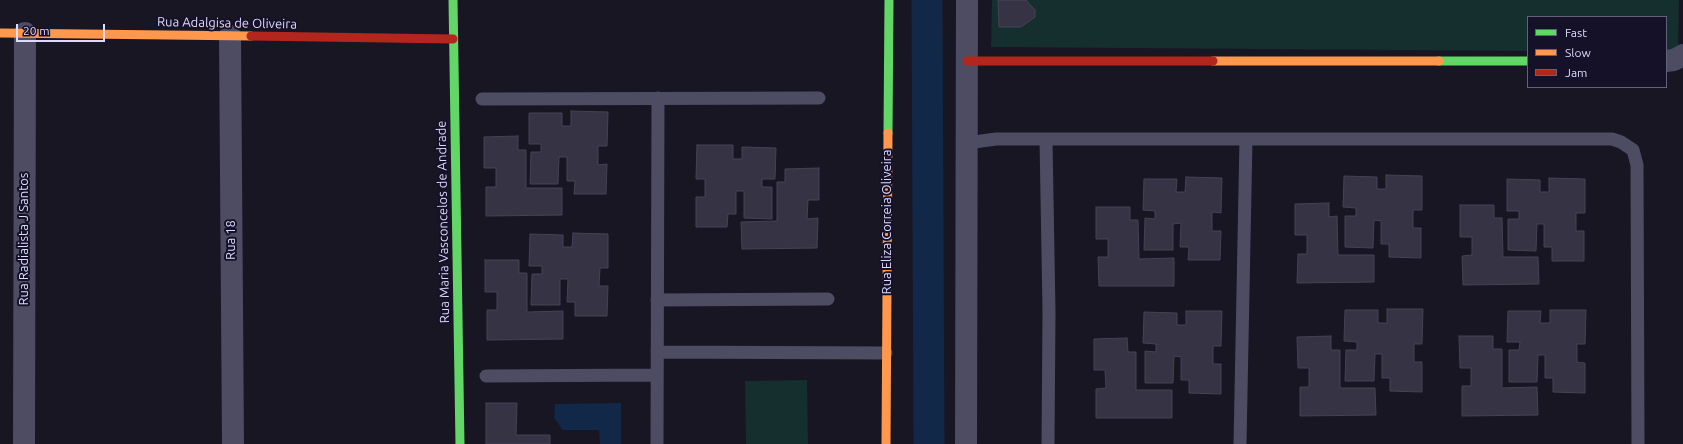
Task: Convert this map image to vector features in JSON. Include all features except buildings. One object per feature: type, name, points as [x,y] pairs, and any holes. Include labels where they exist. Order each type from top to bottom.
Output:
[{"type":"street","name":"Rua Maria Vasconcelos de Andrade","points":[[453,0],[460,444]]},
{"type":"street","name":"Rua Eliza Correia Oliveira","points":[[886,444],[889,0]]},
{"type":"street","points":[[966,444],[967,0]]},
{"type":"street","name":"Rua Adalgisa de Oliveira","points":[[0,33],[453,39]]},
{"type":"street","name":"Rua Radialista J Santos","points":[[24,33],[24,444]]},
{"type":"street","name":"Rua 18","points":[[230,36],[233,444]]},
{"type":"street","points":[[1667,61],[1674,60],[1683,55]]},
{"type":"street","points":[[967,62],[1527,61]]},
{"type":"lane","points":[[657,444],[658,98]]},
{"type":"lane","points":[[482,99],[819,98]]},
{"type":"lane","points":[[967,142],[996,139],[1612,139],[1621,142],[1633,150],[1637,165],[1638,444]]},
{"type":"lane","points":[[1046,139],[1049,312],[1048,444]]},
{"type":"lane","points":[[1240,444],[1246,139]]},
{"type":"lane","points":[[657,300],[828,299]]},
{"type":"lane","points":[[657,352],[886,353]]},
{"type":"lane","points":[[486,376],[657,375]]},
{"type":"green space","points":[[992,0],[1679,0],[1678,52],[1667,52],[1667,16],[1527,16],[1527,51],[991,47]]},
{"type":"green space","points":[[807,380],[808,444],[746,444],[745,381]]},
{"type":"water","points":[[621,403],[621,444],[600,444],[599,430],[563,430],[554,418],[555,404]]},
{"type":"waterway","points":[[927,0],[929,444]]},
{"type":"traffic: fast","points":[[453,0],[460,444]]},
{"type":"traffic: fast","points":[[888,133],[889,0]]},
{"type":"traffic: fast","points":[[1439,61],[1527,61]]},
{"type":"traffic: slow","points":[[0,33],[251,36]]},
{"type":"traffic: slow","points":[[1213,61],[1439,61]]},
{"type":"traffic: slow","points":[[886,444],[888,133]]},
{"type":"traffic: jam","points":[[251,36],[453,39]]},
{"type":"traffic: jam","points":[[967,61],[1213,61]]}]
